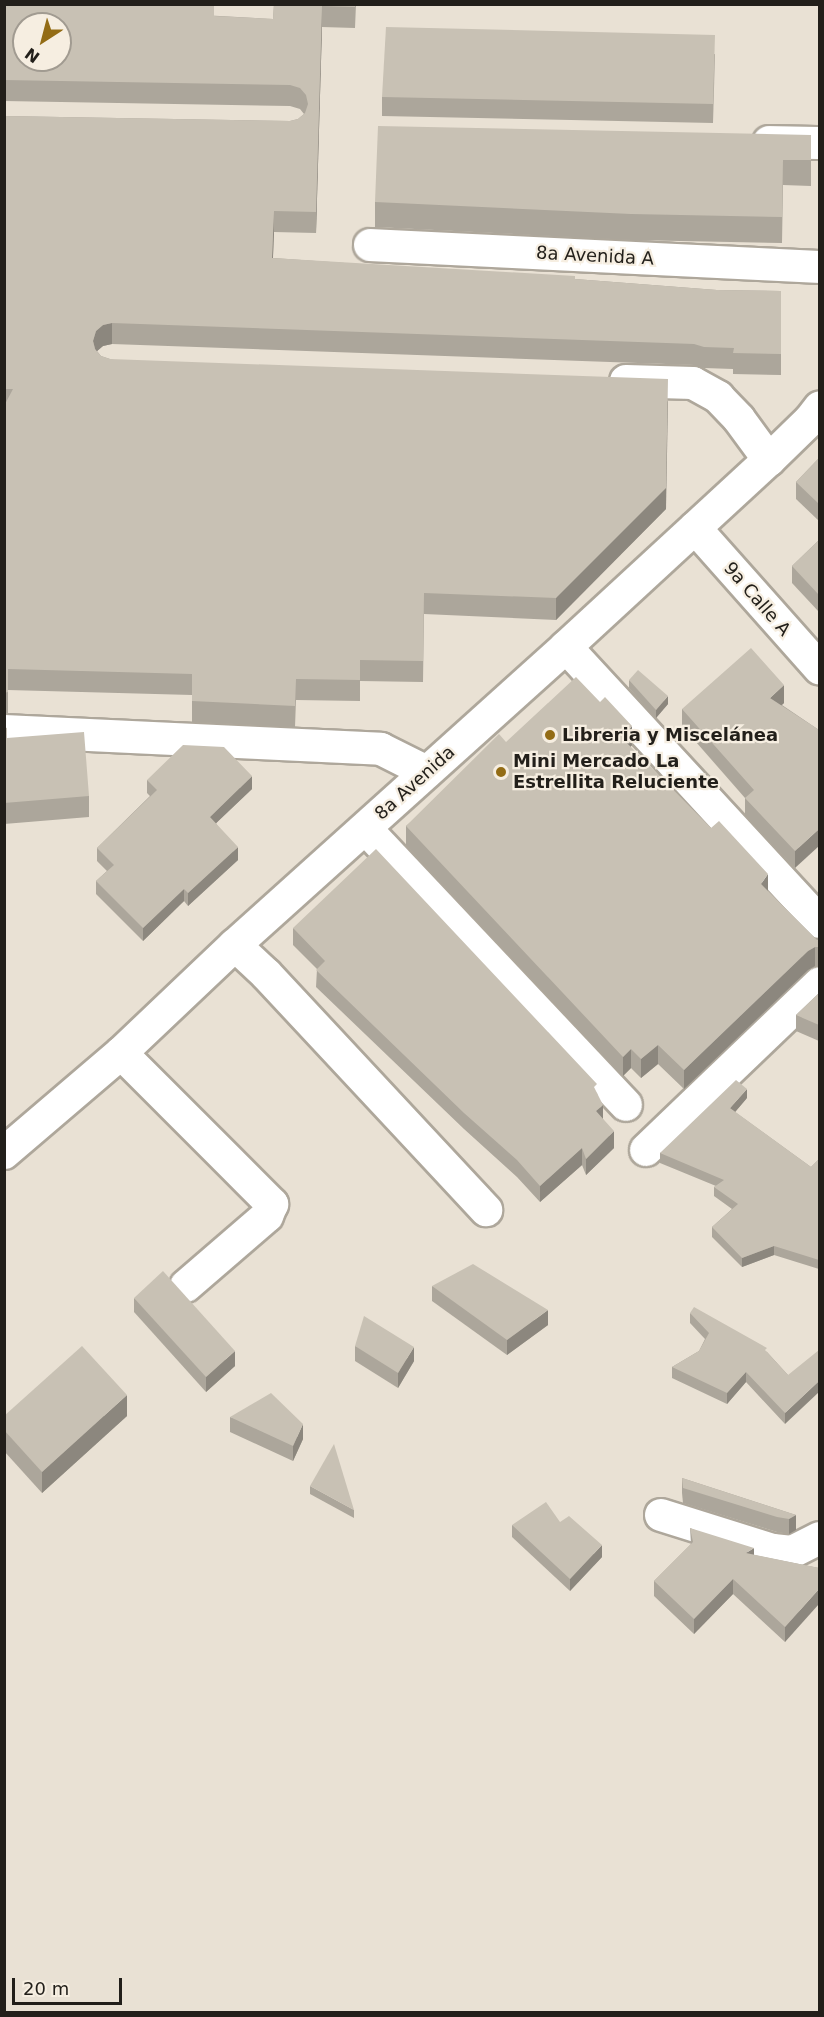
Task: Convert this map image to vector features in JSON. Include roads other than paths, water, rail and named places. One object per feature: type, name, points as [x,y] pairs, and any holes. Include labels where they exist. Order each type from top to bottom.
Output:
[{"type":"street","points":[[741,142],[819,143]]},
{"type":"street","name":"8a Avenida A","points":[[370,245],[819,267]]},
{"type":"street","points":[[598,380],[693,383],[718,397],[739,419],[769,460]]},
{"type":"street","name":"8a Avenida","points":[[4,1153],[121,1053],[235,945],[366,829],[816,419]]},
{"type":"street","name":"9a Calle A","points":[[695,528],[819,669]]},
{"type":"street","points":[[566,647],[819,922]]},
{"type":"street","points":[[4,731],[381,749],[427,772]]},
{"type":"street","points":[[366,829],[626,1105]]},
{"type":"street","points":[[235,945],[274,982],[486,1210]]},
{"type":"street","points":[[646,1150],[819,983]]},
{"type":"street","points":[[121,1053],[272,1204],[267,1216],[186,1286]]},
{"type":"street","points":[[661,1515],[773,1550],[792,1552],[819,1538]]},
{"type":"place","name":"Libreria y Miscelánea","points":[[550,735]]},
{"type":"place","name":"Mini Mercado La Estrellita Reluciente","points":[[501,772]]}]
